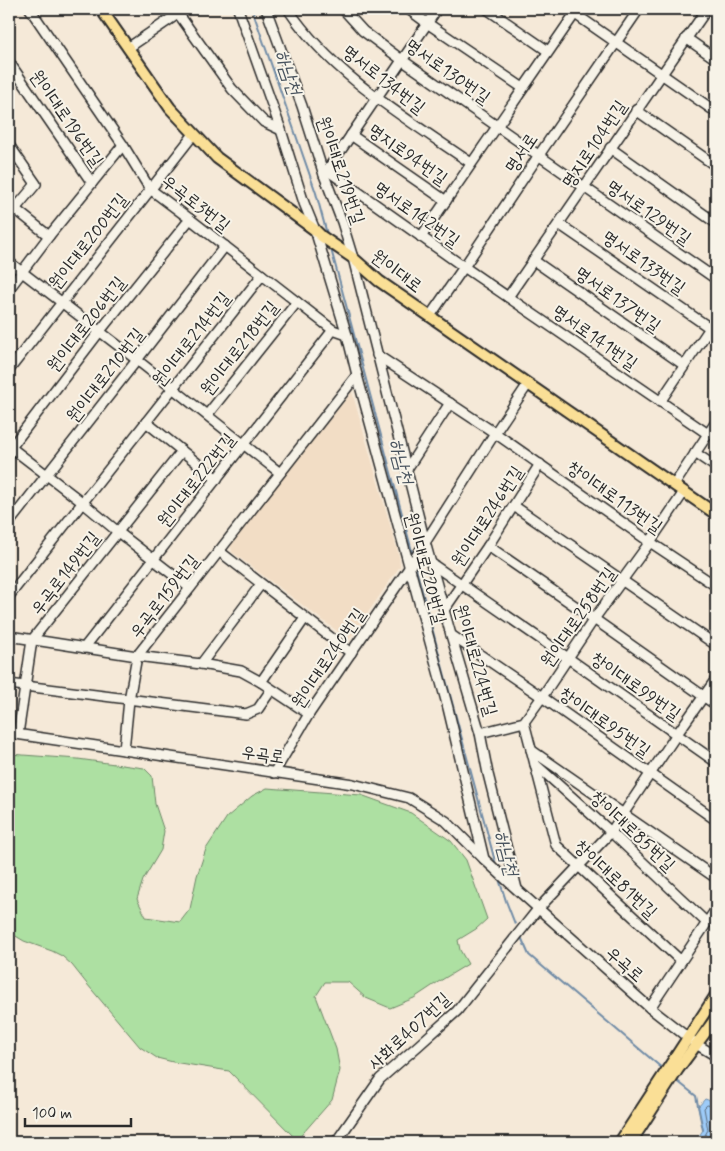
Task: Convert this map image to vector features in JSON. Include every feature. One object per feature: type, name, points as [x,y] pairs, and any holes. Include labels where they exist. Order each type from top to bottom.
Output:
[{"type":"main road","name":"원이대로","points":[[101,9],[170,108],[217,158],[351,256],[379,281],[716,514]]},
{"type":"main road","points":[[631,1142],[665,1081],[692,1041],[716,995]]},
{"type":"main road","points":[[692,1041],[707,1032],[716,1018]]},
{"type":"main road","points":[[620,1142],[665,1081]]},
{"type":"street","name":"우곡로3번길","points":[[30,9],[123,145],[150,189],[333,330],[347,335]]},
{"type":"street","name":"원이대로220번길","points":[[238,9],[281,130],[304,203],[318,233],[448,708],[486,861]]},
{"type":"street","name":"원이대로219번길","points":[[266,9],[325,172],[351,256]]},
{"type":"street","name":"명서로134번길","points":[[288,9],[300,26],[338,67],[376,98],[471,163]]},
{"type":"street","name":"명서로130번길","points":[[343,9],[363,31],[539,155]]},
{"type":"street","points":[[408,9],[523,88]]},
{"type":"street","points":[[325,172],[437,9]]},
{"type":"street","points":[[487,9],[548,51]]},
{"type":"street","name":"명서로","points":[[430,316],[639,9]]},
{"type":"street","name":"명지로104번길","points":[[508,297],[707,9]]},
{"type":"street","points":[[128,48],[179,10],[232,89],[264,122],[281,130]]},
{"type":"street","points":[[574,10],[716,112]]},
{"type":"street","name":"명지로94번길","points":[[421,237],[574,10]]},
{"type":"street","points":[[686,38],[716,59]]},
{"type":"street","name":"원이대로196번길","points":[[9,62],[92,183]]},
{"type":"street","points":[[636,110],[716,166]]},
{"type":"street","name":"원이대로200번길","points":[[9,370],[194,134]]},
{"type":"street","name":"명지로94번길","points":[[351,135],[446,200]]},
{"type":"street","points":[[9,144],[36,184],[12,206],[49,236]]},
{"type":"street","name":"원이대로196번길","points":[[9,290],[49,236],[123,145]]},
{"type":"street","points":[[610,148],[716,222]]},
{"type":"street","name":"명서로129번길","points":[[539,155],[716,279]]},
{"type":"street","name":"명서로142번길","points":[[325,172],[464,267]]},
{"type":"street","name":"원이대로206번길","points":[[9,448],[190,218]]},
{"type":"street","name":"명서로133번길","points":[[559,224],[710,328]]},
{"type":"street","name":"원이대로210번길","points":[[9,523],[225,246]]},
{"type":"street","name":"원이대로224번길","points":[[351,256],[407,469],[424,544],[432,564],[450,635],[480,733],[514,887]]},
{"type":"street","name":"명서로137번길","points":[[533,260],[684,365]]},
{"type":"street","points":[[9,262],[280,473]]},
{"type":"street","name":"명서로141번길","points":[[464,267],[708,434]]},
{"type":"street","name":"원이대로214번길","points":[[9,596],[262,275]]},
{"type":"street","name":"원이대로218번길","points":[[207,415],[297,302]]},
{"type":"street","points":[[660,402],[716,319]]},
{"type":"street","name":"원이대로222번길","points":[[84,648],[333,330]]},
{"type":"street","points":[[377,355],[495,433]]},
{"type":"street","name":"우곡로159번길","points":[[124,750],[129,700],[137,656],[357,375]]},
{"type":"street","points":[[424,544],[528,384]]},
{"type":"street","points":[[407,469],[450,403]]},
{"type":"street","points":[[146,422],[217,478]]},
{"type":"street","points":[[146,422],[217,478]]},
{"type":"street","points":[[674,485],[716,422]]},
{"type":"street","name":"창이대로113번길","points":[[495,433],[716,586]]},
{"type":"street","points":[[9,448],[82,502],[190,588]]},
{"type":"street","name":"우곡로149번길","points":[[13,733],[26,685],[32,640],[182,451]]},
{"type":"street","points":[[695,453],[716,468]]},
{"type":"street","name":"원이대로246번길","points":[[444,610],[488,546],[540,464]]},
{"type":"street","name":"원이대로258번길","points":[[524,722],[684,492]]},
{"type":"street","points":[[514,506],[716,645]]},
{"type":"street","name":"원이대로240번길","points":[[274,773],[309,714],[424,544]]},
{"type":"street","points":[[488,546],[716,705]]},
{"type":"street","name":"우곡로159번길","points":[[219,551],[351,653]]},
{"type":"street","name":"창이대로99번길","points":[[432,564],[716,762]]},
{"type":"street","points":[[201,664],[261,584]]},
{"type":"street","points":[[261,682],[305,618]]},
{"type":"street","name":"창이대로95번길","points":[[450,635],[542,697],[716,820]]},
{"type":"street","points":[[9,636],[201,664],[241,672],[261,682],[309,714]]},
{"type":"street","name":"사화로407번길","points":[[336,1142],[380,1079],[457,1011],[538,909],[611,832],[716,679]]},
{"type":"street","points":[[9,684],[246,714],[258,709],[271,690]]},
{"type":"street","points":[[480,733],[524,722]]},
{"type":"street","name":"창이대로81번길","points":[[524,722],[556,845],[681,961]]},
{"type":"street","name":"우곡로","points":[[13,733],[353,784],[408,798],[446,821],[514,887],[650,1008],[692,1041],[716,1056]]},
{"type":"street","points":[[531,750],[716,878]]},
{"type":"street","name":"창이대로85번길","points":[[535,764],[611,832],[707,923]]},
{"type":"street","points":[[650,1008],[716,909]]},
{"type":"shaded area","points":[[352,392],[399,556],[400,566],[349,640],[232,552],[230,541]]},
{"type":"green space","points":[[9,754],[78,759],[144,768],[152,776],[155,804],[164,831],[161,850],[143,880],[137,899],[146,917],[180,922],[190,909],[197,876],[206,849],[227,817],[252,796],[267,788],[361,795],[411,813],[451,841],[466,860],[487,919],[476,929],[458,940],[460,950],[468,964],[414,998],[390,1008],[366,998],[348,982],[325,982],[316,996],[336,1049],[340,1070],[332,1100],[297,1140],[229,1071],[157,1058],[140,1047],[72,965],[62,956],[52,951],[24,941],[14,935],[9,929]]},
{"type":"water","points":[[705,1099],[716,1103],[716,1142],[695,1142],[703,1130],[698,1107]]},
{"type":"waterway","name":"하남천","points":[[252,9],[316,193],[327,234]]},
{"type":"waterway","name":"하남천","points":[[331,249],[413,555]]},
{"type":"waterway","name":"하남천","points":[[415,565],[496,865]]},
{"type":"waterway","name":"하남천","points":[[499,879],[515,924]]},
{"type":"waterway","points":[[521,937],[529,955],[663,1069]]},
{"type":"waterway","points":[[676,1080],[696,1096],[703,1130]]}]
